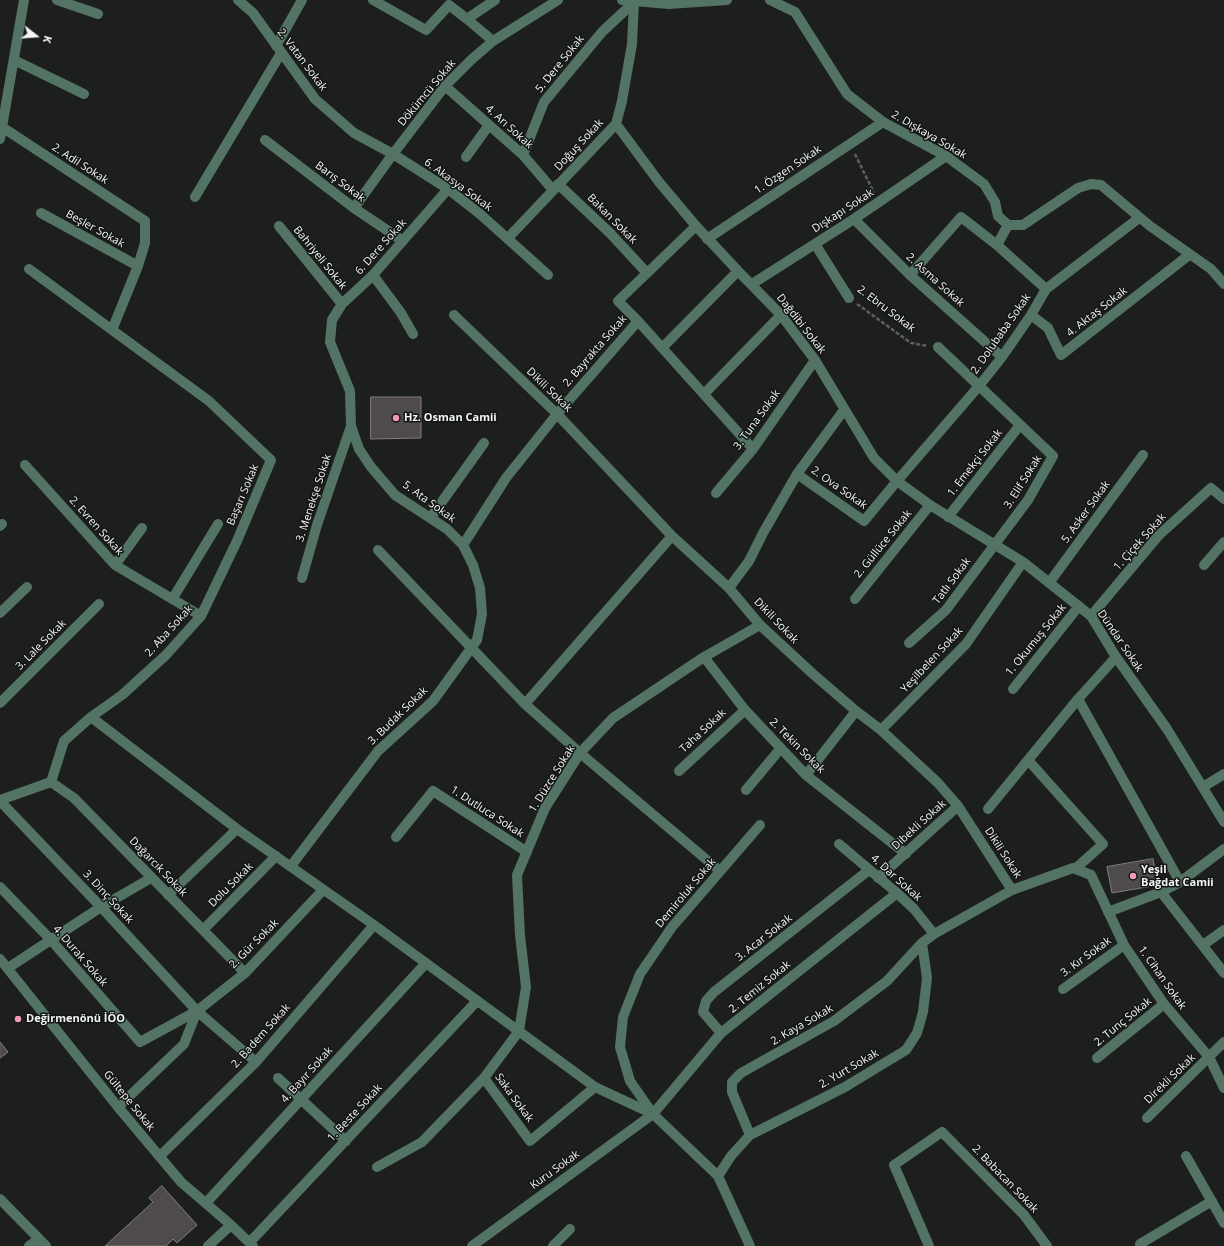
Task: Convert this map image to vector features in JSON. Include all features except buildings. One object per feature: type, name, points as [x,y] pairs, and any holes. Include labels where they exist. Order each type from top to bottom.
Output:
[{"type":"street","points":[[0,139],[24,0]]},
{"type":"street","points":[[57,0],[98,14]]},
{"type":"street","name":"2. Vatan Sokak","points":[[238,0],[253,13],[315,99],[354,133],[392,154]]},
{"type":"street","points":[[195,197],[279,50],[302,0]]},
{"type":"street","points":[[373,0],[426,30],[447,2],[493,41]]},
{"type":"street","points":[[467,19],[495,0]]},
{"type":"street","name":"Dökümcü Sokak","points":[[354,208],[392,154],[445,86],[493,41],[558,0]]},
{"type":"street","points":[[622,0],[669,4],[727,0]]},
{"type":"street","name":"2. Dışkaya Sokak","points":[[770,0],[795,12],[847,94],[883,122],[946,156],[984,184],[995,202],[998,216],[1008,225]]},
{"type":"street","name":"Doğuş Sokak","points":[[508,238],[616,124],[632,44],[634,2]]},
{"type":"street","name":"5. Dere Sokak","points":[[523,155],[544,102],[602,32],[634,2]]},
{"type":"street","points":[[14,60],[84,94]]},
{"type":"street","name":"4. Arı Sokak","points":[[445,86],[523,155],[556,187]]},
{"type":"street","name":"1. Özgen Sokak","points":[[707,239],[883,122]]},
{"type":"street","name":"Dağdibi Sokak","points":[[616,124],[659,182],[707,239],[781,315],[815,360],[874,458],[897,481],[930,505]]},
{"type":"street","points":[[466,157],[489,125]]},
{"type":"street","name":"2. Adil Sokak","points":[[2,127],[145,221],[145,243],[138,266]]},
{"type":"street","name":"Barış Sokak","points":[[265,140],[354,208],[403,241]]},
{"type":"street","name":"6. Akasya Sokak","points":[[392,154],[448,189],[508,238],[548,275]]},
{"type":"street","name":"Dışkapı Sokak","points":[[752,284],[854,219],[946,156]]},
{"type":"street","points":[[997,245],[1008,225],[1023,225],[1078,188],[1092,184],[1101,185],[1140,218],[1189,255],[1211,269],[1224,284]]},
{"type":"street","name":"Bakan Sokak","points":[[556,187],[610,233],[648,273]]},
{"type":"street","name":"6. Dere Sokak","points":[[332,320],[342,304],[373,275],[448,189]]},
{"type":"street","name":"Beşler Sokak","points":[[41,213],[138,266]]},
{"type":"street","points":[[910,275],[962,217],[997,245],[1046,289]]},
{"type":"street","name":"2. Dolubaba Sokak","points":[[897,481],[1002,357],[1031,315],[1046,289],[1140,218]]},
{"type":"street","name":"2. Asma Sokak","points":[[854,219],[910,275],[1002,357]]},
{"type":"street","name":"Bahriyeli Sokak","points":[[279,226],[342,304]]},
{"type":"street","name":"2. Bayrakta Sokak","points":[[463,545],[506,478],[557,414],[638,320],[618,301],[696,226]]},
{"type":"street","name":"2. Ebru Sokak","points":[[815,244],[849,298]]},
{"type":"street","name":"4. Aktaş Sokak","points":[[1031,315],[1048,328],[1061,355],[1189,255]]},
{"type":"street","points":[[29,269],[112,330],[138,266]]},
{"type":"street","points":[[663,347],[738,271]]},
{"type":"street","points":[[373,275],[401,313],[413,334]]},
{"type":"street","name":"Dikili Sokak","points":[[454,315],[557,414],[672,536],[729,588],[760,625],[813,674],[856,711],[881,730],[938,783],[958,806],[1012,890],[1073,868],[1075,869]]},
{"type":"street","points":[[704,394],[781,315]]},
{"type":"street","name":"5. Ata Sokak","points":[[332,320],[330,342],[350,390],[351,426],[359,449],[395,494],[431,517],[447,529],[463,545],[473,565],[480,588],[482,614],[474,644]]},
{"type":"street","points":[[638,320],[753,448]]},
{"type":"street","name":"Başarı Sokak","points":[[112,330],[209,401],[271,460],[237,541]]},
{"type":"street","points":[[938,347],[979,386]]},
{"type":"street","name":"3. Tuna Sokak","points":[[716,493],[753,448],[815,360]]},
{"type":"street","name":"3. Elif Sokak","points":[[979,386],[1053,456],[1028,500],[994,545]]},
{"type":"street","name":"2. Ova Sokak","points":[[729,588],[749,561],[763,533],[797,474],[844,410]]},
{"type":"street","name":"1. Emekçi Sokak","points":[[948,516],[1020,425]]},
{"type":"street","name":"3. Menekşe Sokak","points":[[302,578],[317,525],[351,426]]},
{"type":"street","points":[[431,517],[484,443]]},
{"type":"street","name":"5. Asker Sokak","points":[[1049,583],[1143,455]]},
{"type":"street","name":"2. Evren Sokak","points":[[25,464],[115,565],[173,598],[201,616]]},
{"type":"street","name":"2. Ova Sokak","points":[[797,474],[864,521],[897,481]]},
{"type":"street","name":"1. Çiçek Sokak","points":[[1090,616],[1159,535],[1211,488],[1224,499]]},
{"type":"street","name":"Dündar Sokak","points":[[930,505],[1023,562],[1090,616],[1116,657],[1167,729],[1224,822]]},
{"type":"street","name":"2. Güllüce Sokak","points":[[855,599],[930,505]]},
{"type":"street","points":[[173,598],[218,524]]},
{"type":"street","points":[[115,565],[142,528]]},
{"type":"street","points":[[525,704],[672,536]]},
{"type":"street","name":"2. Aba Sokak","points":[[51,782],[64,741],[91,717],[122,695],[166,655],[201,616],[237,541]]},
{"type":"street","points":[[1204,565],[1224,542]]},
{"type":"street","name":"Tatlı Sokak","points":[[909,644],[946,610],[994,545]]},
{"type":"street","points":[[378,550],[474,644],[525,704],[580,753],[720,871]]},
{"type":"street","name":"Yeşilbelen Sokak","points":[[881,730],[966,644],[1023,562]]},
{"type":"street","points":[[0,613],[27,586]]},
{"type":"street","name":"3. Lale Sokak","points":[[0,703],[100,604]]},
{"type":"street","name":"1. Okumuş Sokak","points":[[1013,689],[1078,606]]},
{"type":"street","name":"1. Düzce Sokak","points":[[519,1031],[526,987],[520,936],[517,875],[546,808],[580,753],[613,718],[704,657],[760,625]]},
{"type":"street","name":"3. Budak Sokak","points":[[291,866],[378,751],[433,701],[474,644]]},
{"type":"street","name":"2. Tekin Sokak","points":[[704,657],[745,710],[806,775],[906,854]]},
{"type":"street","points":[[988,809],[1078,699],[1116,657]]},
{"type":"street","points":[[1078,699],[1180,882]]},
{"type":"street","name":"Taha Sokak","points":[[679,771],[745,710]]},
{"type":"street","points":[[806,775],[856,711]]},
{"type":"street","points":[[91,717],[237,829],[374,925],[595,1087],[653,1114],[718,1176],[750,1246]]},
{"type":"street","points":[[746,790],[781,748]]},
{"type":"street","points":[[1028,760],[1103,844],[1075,869]]},
{"type":"street","points":[[1203,788],[1224,774]]},
{"type":"street","points":[[0,800],[51,782]]},
{"type":"street","name":"Dağarcık Sokak","points":[[51,782],[74,798],[245,973]]},
{"type":"street","name":"1. Dutluca Sokak","points":[[396,837],[433,791],[527,852]]},
{"type":"street","name":"3. Dinç Sokak","points":[[0,800],[197,1011],[256,1062]]},
{"type":"street","name":"Dibekli Sokak","points":[[878,878],[958,806]]},
{"type":"street","name":"Demiroluk Sokak","points":[[653,1114],[630,1081],[620,1047],[623,1017],[640,974],[672,926],[760,826]]},
{"type":"street","points":[[168,895],[237,829]]},
{"type":"street","name":"4. Dar Sokak","points":[[839,844],[914,909],[934,934]]},
{"type":"street","points":[[1108,912],[1161,892],[1180,882],[1224,848]]},
{"type":"street","name":"Dolu Sokak","points":[[203,930],[276,856]]},
{"type":"street","name":"1. Cihan Sokak","points":[[1075,869],[1092,875],[1124,945],[1164,1004],[1209,1058],[1224,1088]]},
{"type":"street","name":"3. Acar Sokak","points":[[721,1033],[703,1012],[706,1001],[869,870]]},
{"type":"street","points":[[8,968],[101,907],[152,878]]},
{"type":"street","name":"4. Durak Sokak","points":[[0,887],[51,940],[140,1042]]},
{"type":"street","name":"2. Gür Sokak","points":[[140,1042],[197,1011],[245,973],[323,890]]},
{"type":"street","points":[[922,943],[934,934],[1012,890]]},
{"type":"street","points":[[1161,892],[1224,973]]},
{"type":"street","name":"2. Temiz Sokak","points":[[653,1114],[721,1033],[897,893]]},
{"type":"street","name":"2. Badem Sokak","points":[[160,1156],[256,1062],[374,925]]},
{"type":"street","points":[[1203,945],[1224,930]]},
{"type":"street","name":"2. Yurt Sokak","points":[[718,1176],[731,1156],[750,1136],[845,1087],[906,1050],[917,1033],[923,1012],[926,978],[922,943]]},
{"type":"street","name":"2. Kaya Sokak","points":[[750,1136],[732,1092],[732,1082],[741,1073],[834,1021],[887,981],[922,943]]},
{"type":"street","name":"3. Kır Sokak","points":[[1063,989],[1124,945]]},
{"type":"street","name":"Gültepe Sokak","points":[[0,959],[180,1182],[252,1244]]},
{"type":"street","name":"4. Bayır Sokak","points":[[206,1204],[426,963]]},
{"type":"street","name":"1. Beste Sokak","points":[[252,1244],[477,1001]]},
{"type":"street","name":"2. Tunç Sokak","points":[[1097,1058],[1164,1004]]},
{"type":"street","points":[[118,1107],[184,1044],[197,1011]]},
{"type":"street","name":"Saka Sokak","points":[[519,1031],[484,1078],[530,1141],[595,1087]]},
{"type":"street","name":"Direkli Sokak","points":[[1147,1118],[1224,1042]]},
{"type":"street","points":[[278,1078],[346,1141]]},
{"type":"street","points":[[377,1167],[422,1142],[484,1078]]},
{"type":"street","name":"Kuru Sokak","points":[[472,1246],[653,1114]]},
{"type":"street","name":"2. Babacan Sokak","points":[[929,1246],[894,1166],[942,1132],[1024,1215],[1047,1246]]},
{"type":"street","points":[[1186,1156],[1212,1201],[1221,1212],[1224,1223]]},
{"type":"street","points":[[0,1199],[42,1243]]},
{"type":"street","points":[[1140,1244],[1212,1201]]},
{"type":"street","points":[[208,1246],[231,1225]]},
{"type":"street","points":[[552,1246],[570,1229]]},
{"type":"street","points":[[29,1246],[42,1243]]},
{"type":"path","points":[[850,144],[878,202]]},
{"type":"path","name":"2. Ebru Sokak","points":[[849,298],[911,343],[938,347]]},
{"type":"place","name":"Hz. Osman Camii","points":[[396,418]]},
{"type":"place","name":"Yeşil Bağdat Camii","points":[[1133,876]]},
{"type":"place","name":"Değirmenönü İÖO","points":[[18,1019]]}]
